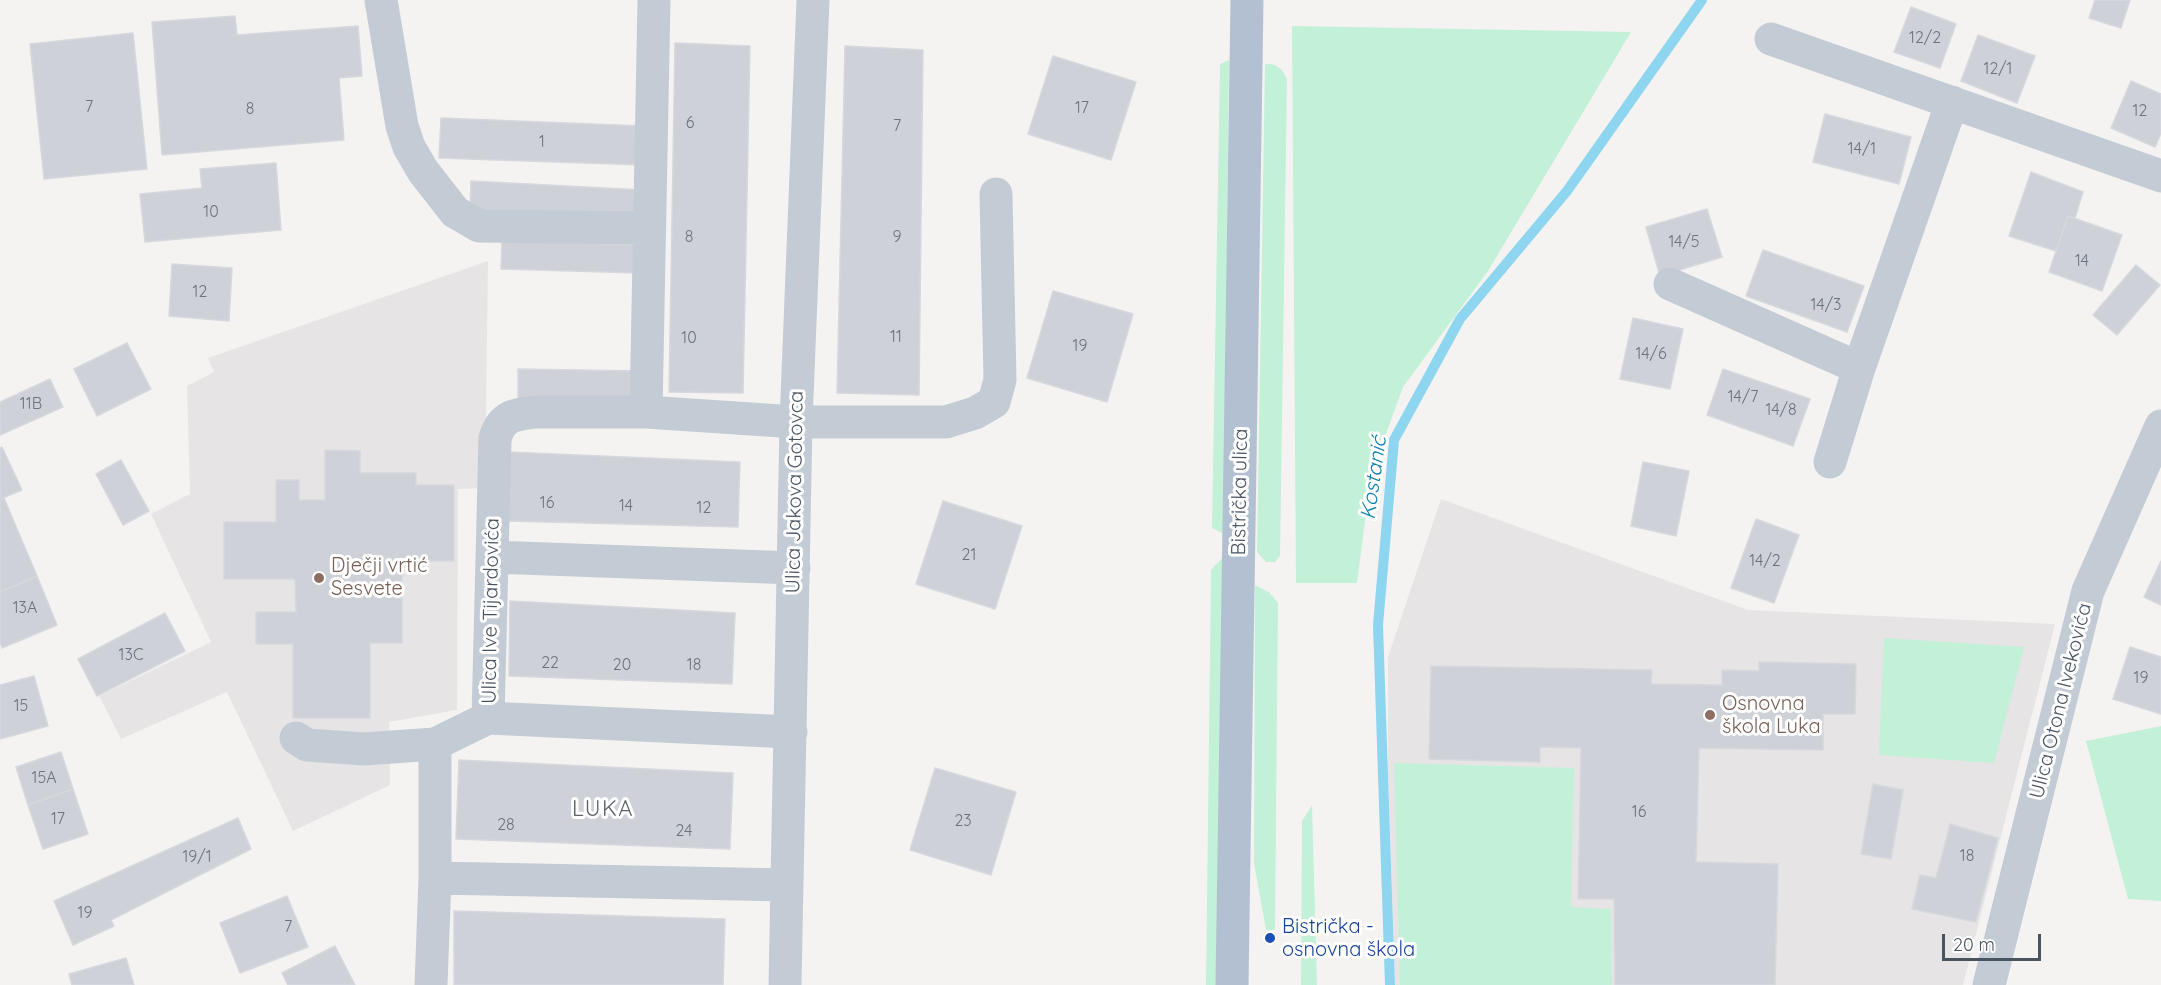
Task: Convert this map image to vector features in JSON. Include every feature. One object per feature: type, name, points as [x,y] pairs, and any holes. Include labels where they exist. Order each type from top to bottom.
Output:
[{"type":"main road","name":"Bistrička ulica","points":[[1232,985],[1247,0]]},
{"type":"street","points":[[381,0],[402,126],[409,147],[423,171],[455,212],[479,226],[649,228]]},
{"type":"street","points":[[654,0],[646,412],[796,422],[946,422],[975,413],[994,402],[1000,380],[996,194]]},
{"type":"street","name":"Ulica Jakova Gotovca","points":[[785,985],[796,422],[813,0]]},
{"type":"street","points":[[1771,39],[2161,176]]},
{"type":"street","points":[[1830,462],[1859,368],[1952,102]]},
{"type":"street","points":[[1670,284],[1859,368]]},
{"type":"street","name":"Ulica Ive Tijardovića","points":[[435,744],[488,718],[495,439],[498,428],[502,422],[516,414],[646,412]]},
{"type":"street","name":"Ulica Otona Ivekovića","points":[[1989,985],[2088,591],[2161,426]]},
{"type":"street","points":[[492,557],[794,568]]},
{"type":"street","points":[[488,718],[791,732]]},
{"type":"street","points":[[296,738],[307,745],[364,749],[435,744],[435,878],[431,985]]},
{"type":"street","points":[[435,878],[787,885]]},
{"type":"shaded area","name":"Dječji vrtić Sesvete","points":[[488,261],[485,488],[458,489],[457,710],[389,722],[390,785],[293,831],[227,692],[121,739],[99,696],[211,642],[151,514],[190,494],[187,386],[214,372],[208,358]]},
{"type":"shaded area","name":"Osnovna škola Luka","points":[[1441,499],[1748,610],[2055,624],[1963,985],[1395,985],[1388,772],[1388,657]]},
{"type":"green space","points":[[1292,26],[1631,32],[1488,271],[1403,387],[1371,475],[1357,583],[1296,583]]},
{"type":"green space","points":[[1229,60],[1224,534],[1212,528],[1220,64]]},
{"type":"green space","points":[[1265,64],[1279,67],[1287,79],[1280,556],[1275,562],[1266,562],[1257,552]]},
{"type":"green space","points":[[1223,557],[1217,985],[1206,985],[1211,570]]},
{"type":"green space","points":[[1255,585],[1269,592],[1278,603],[1275,930],[1266,930],[1254,863]]},
{"type":"green space","points":[[1884,638],[2024,647],[1994,763],[1879,755]]},
{"type":"green space","points":[[2161,726],[2161,901],[2128,899],[2086,741]]},
{"type":"green space","points":[[1394,763],[1574,768],[1571,907],[1611,909],[1612,985],[1400,985]]},
{"type":"green space","points":[[1312,805],[1317,985],[1301,985],[1302,821]]},
{"type":"building","points":[[2095,0],[2130,0],[2121,28],[2089,18]]},
{"type":"building","points":[[1911,7],[1956,24],[1940,68],[1894,52]]},
{"type":"building","points":[[235,16],[237,35],[358,26],[362,76],[339,78],[344,140],[162,155],[152,22]]},
{"type":"building","points":[[133,33],[147,169],[44,179],[30,44]]},
{"type":"building","points":[[1978,35],[2035,56],[2017,103],[1961,81]]},
{"type":"building","points":[[675,43],[750,46],[743,393],[669,392]]},
{"type":"building","points":[[845,46],[923,50],[919,395],[837,393]]},
{"type":"building","points":[[1053,56],[1136,82],[1111,160],[1028,134]]},
{"type":"building","points":[[2131,81],[2161,94],[2161,133],[2155,147],[2111,128]]},
{"type":"building","points":[[1825,114],[1911,137],[1899,184],[1813,162]]},
{"type":"building","points":[[441,118],[644,126],[643,165],[439,158]]},
{"type":"building","points":[[276,163],[281,230],[145,242],[140,194],[202,188],[200,169]]},
{"type":"building","points":[[2031,172],[2083,192],[2075,218],[2068,216],[2056,251],[2009,236]]},
{"type":"building","points":[[471,181],[643,190],[642,219],[470,214]]},
{"type":"building","points":[[1707,209],[1722,257],[1660,276],[1646,227]]},
{"type":"building","points":[[2068,216],[2122,235],[2102,291],[2049,272]]},
{"type":"building","points":[[502,240],[640,245],[639,273],[501,269]]},
{"type":"building","points":[[1763,250],[1864,286],[1847,332],[1746,296]]},
{"type":"building","points":[[172,264],[232,268],[229,321],[169,316]]},
{"type":"building","points":[[2136,265],[2160,285],[2117,335],[2093,315]]},
{"type":"building","points":[[1053,291],[1133,314],[1107,402],[1027,378]]},
{"type":"building","points":[[1633,318],[1683,329],[1670,389],[1620,379]]},
{"type":"building","points":[[127,343],[151,389],[97,416],[74,369]]},
{"type":"building","points":[[518,369],[640,371],[639,401],[518,399]]},
{"type":"building","points":[[1723,369],[1810,399],[1793,446],[1707,415]]},
{"type":"building","points":[[50,379],[63,407],[0,435],[0,402]]},
{"type":"building","points":[[2,447],[22,490],[0,499],[0,448]]},
{"type":"building","points":[[325,450],[360,451],[360,473],[416,473],[416,485],[454,485],[454,561],[402,561],[402,643],[370,643],[370,718],[293,718],[293,644],[256,644],[256,612],[296,612],[295,579],[224,579],[224,522],[276,522],[276,480],[299,480],[299,500],[325,500]]},
{"type":"building","points":[[509,452],[740,462],[738,527],[507,521]]},
{"type":"building","points":[[121,460],[149,511],[123,525],[96,474]]},
{"type":"building","points":[[1643,462],[1689,471],[1676,536],[1631,526]]},
{"type":"building","points":[[4,498],[37,576],[0,592],[0,499]]},
{"type":"building","points":[[943,501],[1022,526],[995,609],[916,584]]},
{"type":"building","points":[[1756,519],[1799,535],[1774,603],[1731,588]]},
{"type":"building","points":[[2161,561],[2161,605],[2144,597]]},
{"type":"building","points":[[37,576],[57,625],[2,648],[0,592]]},
{"type":"building","points":[[510,601],[735,613],[732,684],[509,676]]},
{"type":"building","points":[[165,613],[185,651],[97,696],[78,659]]},
{"type":"building","points":[[2130,647],[2161,657],[2161,714],[2113,699]]},
{"type":"building","points":[[1759,662],[1856,664],[1855,714],[1823,714],[1823,750],[1699,748],[1696,862],[1778,864],[1775,985],[1615,985],[1614,899],[1578,899],[1581,748],[1540,747],[1540,762],[1429,759],[1431,666],[1652,670],[1651,684],[1722,685],[1722,670],[1759,671]]},
{"type":"building","points":[[34,676],[48,726],[0,739],[0,685]]},
{"type":"building","points":[[61,752],[73,789],[28,805],[16,767]]},
{"type":"building","points":[[459,760],[733,773],[730,849],[456,839]]},
{"type":"building","points":[[935,768],[1016,792],[991,875],[910,850]]},
{"type":"building","points":[[1873,784],[1903,790],[1891,859],[1861,854]]},
{"type":"building","points":[[73,789],[88,834],[43,849],[28,805]]},
{"type":"building","points":[[238,818],[251,849],[111,920],[114,926],[73,945],[54,901]]},
{"type":"building","points":[[1950,824],[1998,838],[1976,922],[1912,909],[1920,875],[1936,878]]},
{"type":"building","points":[[287,896],[308,947],[240,973],[220,923]]},
{"type":"building","points":[[454,911],[725,919],[723,985],[454,985]]},
{"type":"building","points":[[335,946],[355,985],[288,985],[282,973]]},
{"type":"building","points":[[126,958],[134,985],[72,985],[69,974]]},
{"type":"waterway","name":"Kostanić","points":[[1390,985],[1378,625],[1394,440],[1460,319],[1567,191],[1702,0]]},
{"type":"place","name":"Dječji vrtić Sesvete","points":[[319,578]]},
{"type":"place","name":"Osnovna škola Luka","points":[[1710,715]]},
{"type":"place","name":"Bistrička - osnovna škola","points":[[1270,938]]},
{"type":"district","name":"LUKA","points":[[603,809]]}]
